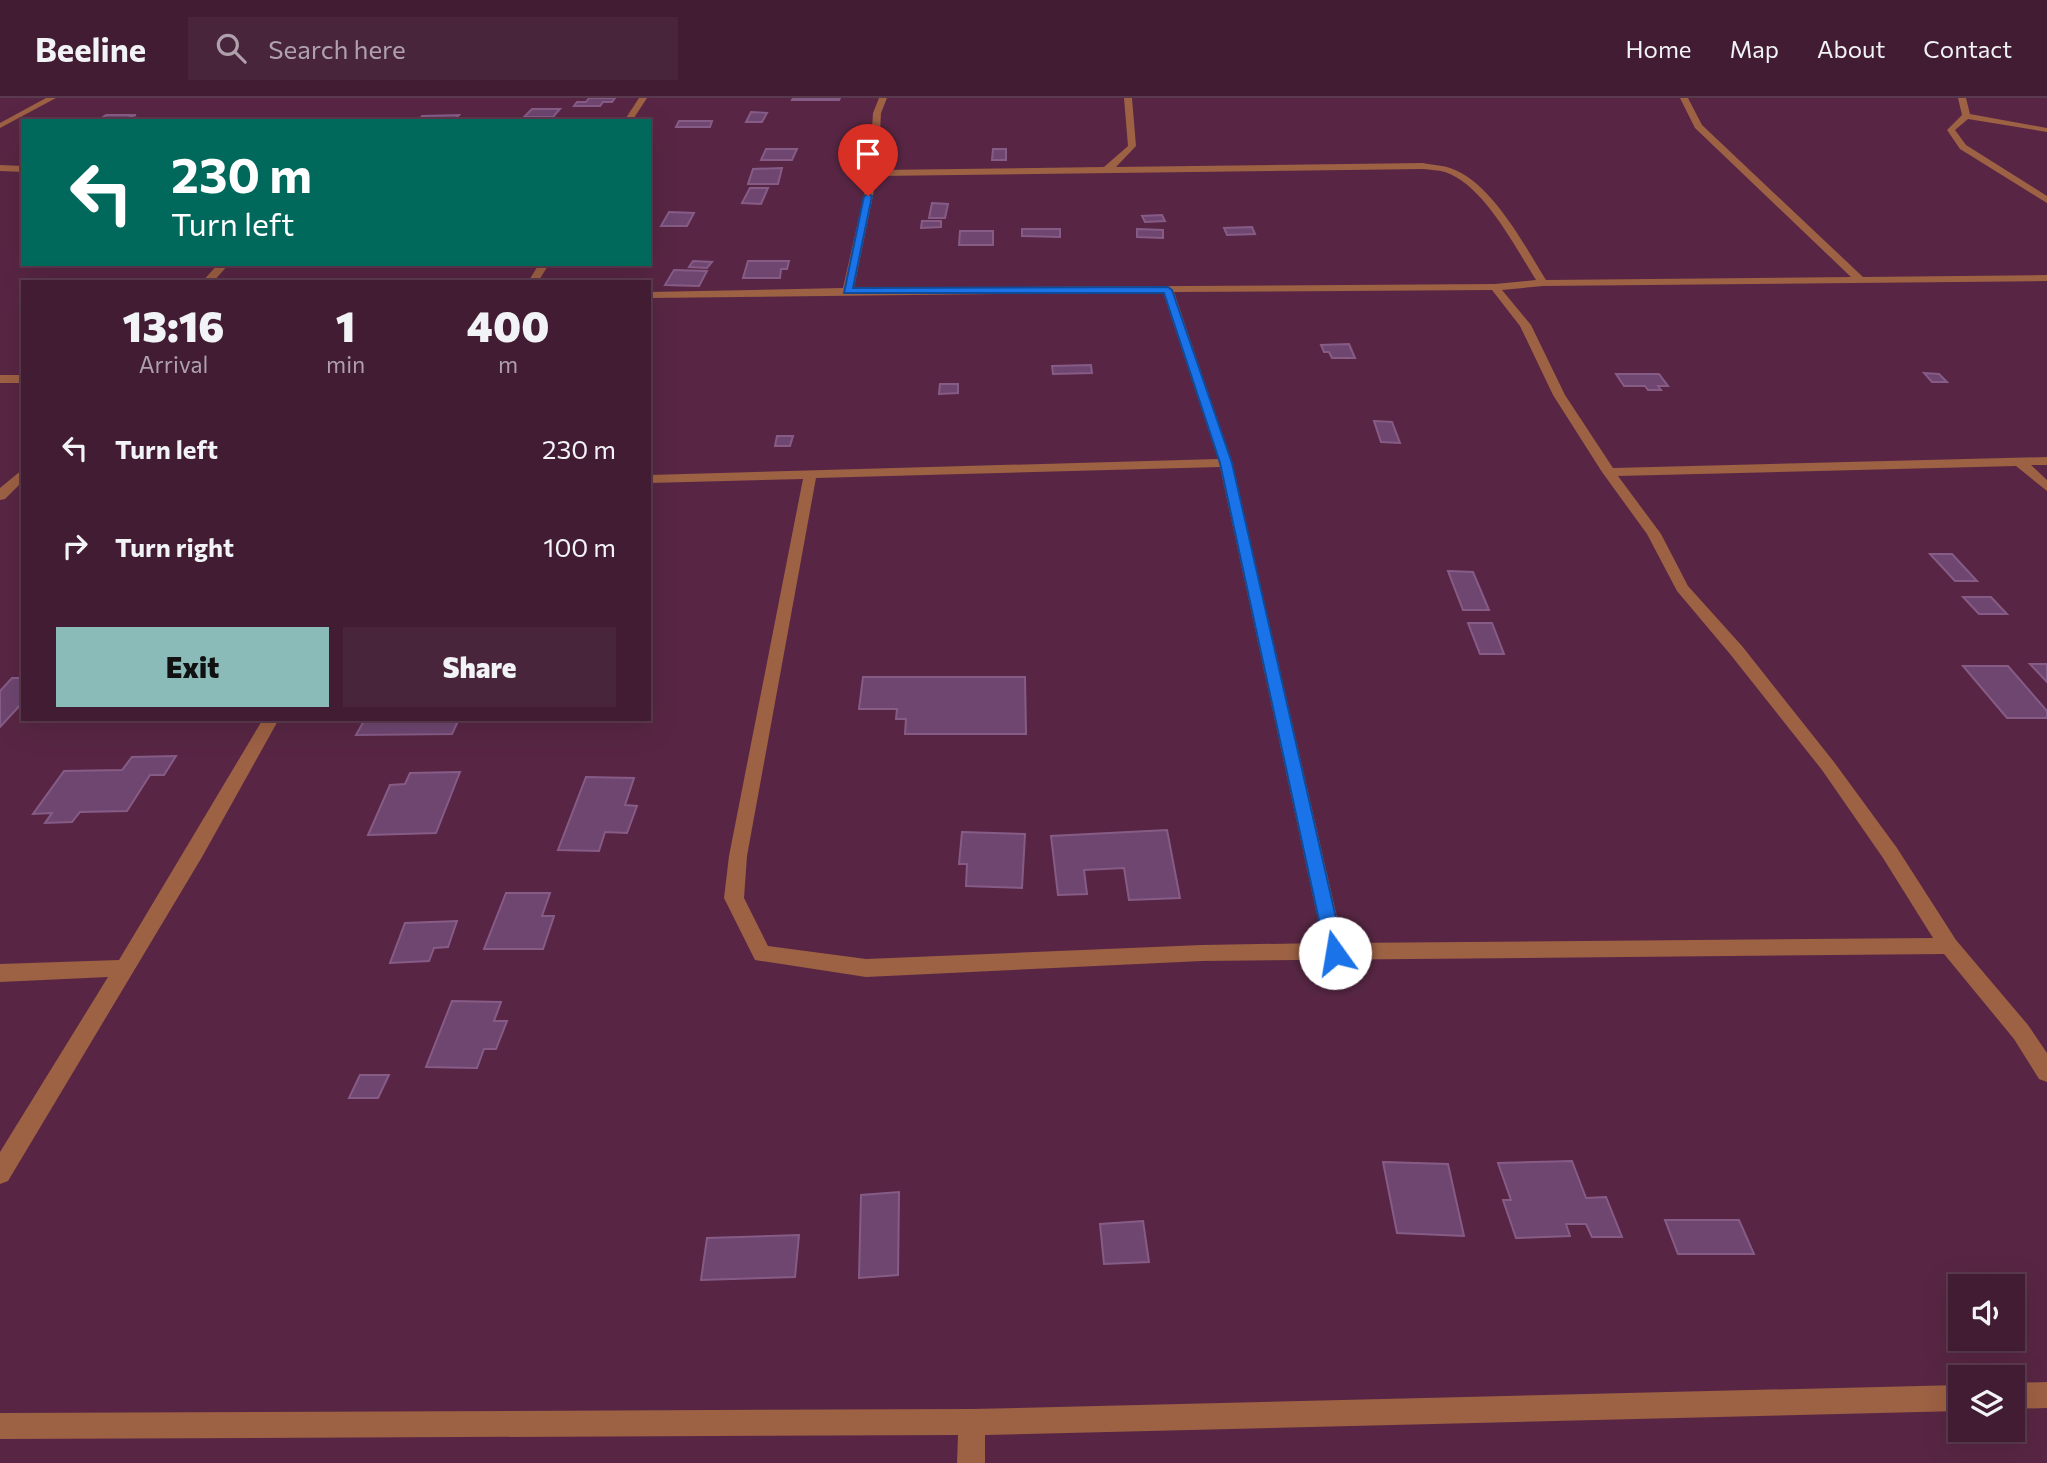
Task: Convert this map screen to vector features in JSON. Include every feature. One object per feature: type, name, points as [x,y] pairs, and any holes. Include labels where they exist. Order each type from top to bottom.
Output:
[{"type":"street","points":[[0,127],[52,98]]},
{"type":"street","points":[[629,119],[643,98]]},
{"type":"street","points":[[848,291],[873,173],[877,113],[883,98]]},
{"type":"street","points":[[1107,169],[1119,161],[1132,146],[1128,98]]},
{"type":"street","points":[[1684,98],[1698,126],[1859,279]]},
{"type":"street","points":[[1962,98],[1966,116]]},
{"type":"street","points":[[1966,116],[2047,130]]},
{"type":"street","points":[[1966,116],[1951,130],[1963,147],[2047,200]]},
{"type":"street","points":[[1132,146],[1141,153]]},
{"type":"street","points":[[1158,160],[1190,169]]},
{"type":"street","points":[[873,173],[1423,166],[1450,171],[1469,183],[1487,201],[1544,283]]},
{"type":"street","points":[[0,169],[21,169]]},
{"type":"street","points":[[209,280],[222,266]]},
{"type":"street","points":[[651,295],[848,291],[1495,287],[1544,283],[2047,278]]},
{"type":"street","points":[[1495,287],[1525,325],[1559,395],[1654,534],[1682,588],[1736,650],[1828,766],[1890,853],[1949,946],[2021,1032],[2047,1072]]},
{"type":"street","points":[[1168,290],[1226,463],[1335,953]]},
{"type":"street","points":[[0,380],[21,379]]},
{"type":"street","points":[[2018,461],[2047,487]]},
{"type":"street","points":[[1609,471],[2047,461]]},
{"type":"street","points":[[651,480],[1226,463]]},
{"type":"street","points":[[810,474],[738,856],[734,898],[762,954],[866,968],[1202,953],[1949,946]]},
{"type":"street","points":[[0,496],[21,475]]},
{"type":"street","points":[[0,1173],[195,852],[270,721]]},
{"type":"street","points":[[0,973],[123,968]]},
{"type":"street","points":[[2025,1396],[2047,1395]]},
{"type":"street","points":[[0,1426],[972,1422],[1948,1398]]},
{"type":"street","points":[[971,1463],[972,1422]]},
{"type":"building","points":[[589,98],[615,98],[612,102],[603,102],[600,106],[574,106],[577,102],[586,102]]},
{"type":"building","points":[[793,98],[840,98],[792,100]]},
{"type":"building","points":[[532,109],[560,109],[553,117],[524,117]]},
{"type":"building","points":[[751,112],[767,113],[762,122],[746,122]]},
{"type":"building","points":[[106,115],[136,115],[125,119],[100,119]]},
{"type":"building","points":[[459,115],[455,119],[420,119],[422,116]]},
{"type":"building","points":[[679,121],[712,121],[710,127],[676,127]]},
{"type":"building","points":[[766,149],[797,149],[792,160],[761,160]]},
{"type":"building","points":[[993,149],[1006,149],[1006,160],[992,160]]},
{"type":"building","points":[[782,168],[778,184],[748,184],[753,169]]},
{"type":"building","points":[[750,188],[768,188],[761,204],[742,203]]},
{"type":"building","points":[[932,203],[948,204],[945,218],[929,218]]},
{"type":"building","points":[[669,212],[694,213],[687,226],[661,226]]},
{"type":"building","points":[[1162,215],[1165,221],[1145,222],[1142,216]]},
{"type":"building","points":[[922,221],[941,221],[941,227],[921,228]]},
{"type":"building","points":[[1252,227],[1255,234],[1227,235],[1224,228]]},
{"type":"building","points":[[1022,229],[1060,229],[1060,237],[1022,236]]},
{"type":"building","points":[[1137,229],[1163,230],[1163,238],[1137,237]]},
{"type":"building","points":[[960,231],[993,231],[993,245],[959,245]]},
{"type":"building","points":[[693,261],[712,262],[707,268],[689,267]]},
{"type":"building","points":[[748,261],[789,261],[787,269],[781,269],[780,278],[743,278]]},
{"type":"building","points":[[674,270],[707,271],[699,286],[665,285]]},
{"type":"building","points":[[1349,344],[1355,358],[1332,358],[1329,352],[1324,352],[1321,345]]},
{"type":"building","points":[[1091,365],[1092,373],[1053,374],[1052,366]]},
{"type":"building","points":[[1924,373],[1939,374],[1947,382],[1932,382]]},
{"type":"building","points":[[1616,374],[1659,374],[1668,386],[1658,386],[1661,390],[1648,390],[1645,386],[1624,386]]},
{"type":"building","points":[[940,384],[958,384],[958,393],[939,394]]},
{"type":"building","points":[[1374,421],[1392,422],[1400,443],[1381,442]]},
{"type":"building","points":[[777,436],[793,436],[790,446],[775,446]]},
{"type":"building","points":[[1930,554],[1952,554],[1977,581],[1955,581]]},
{"type":"building","points":[[1448,571],[1473,572],[1489,610],[1463,610]]},
{"type":"building","points":[[1963,597],[1991,597],[2007,614],[1979,614]]},
{"type":"building","points":[[1468,623],[1492,623],[1504,654],[1480,654]]},
{"type":"building","points":[[2030,664],[2047,664],[2047,682]]},
{"type":"building","points":[[1963,666],[2008,666],[2047,711],[2047,718],[2007,718]]},
{"type":"building","points":[[863,677],[1025,677],[1026,734],[905,734],[906,719],[896,719],[897,709],[859,709]]},
{"type":"building","points":[[12,678],[21,678],[21,704],[0,727],[0,691]]},
{"type":"building","points":[[364,721],[458,721],[452,734],[356,735]]},
{"type":"building","points":[[176,756],[164,775],[150,775],[127,811],[80,812],[72,822],[45,823],[52,813],[33,814],[64,771],[122,770],[132,757]]},
{"type":"building","points":[[460,772],[436,833],[368,835],[390,785],[405,784],[410,773]]},
{"type":"building","points":[[586,777],[634,778],[625,805],[637,806],[627,833],[605,832],[599,851],[558,850]]},
{"type":"building","points":[[1167,830],[1180,898],[1129,900],[1124,868],[1084,870],[1087,894],[1058,895],[1051,836]]},
{"type":"building","points":[[962,832],[1025,834],[1022,888],[966,886],[967,864],[959,864]]},
{"type":"building","points":[[506,893],[550,893],[542,916],[554,916],[543,949],[484,949]]},
{"type":"building","points":[[457,921],[448,947],[434,948],[429,961],[390,963],[405,923]]},
{"type":"building","points":[[452,1001],[501,1002],[494,1021],[507,1021],[496,1049],[484,1049],[477,1068],[426,1067]]},
{"type":"building","points":[[360,1075],[389,1075],[378,1098],[349,1098]]},
{"type":"building","points":[[1572,1161],[1586,1198],[1606,1197],[1622,1237],[1592,1237],[1586,1224],[1566,1224],[1570,1236],[1516,1238],[1503,1200],[1511,1200],[1498,1163]]},
{"type":"building","points":[[1383,1162],[1448,1164],[1464,1236],[1397,1233]]},
{"type":"building","points":[[899,1192],[898,1275],[859,1278],[861,1195]]},
{"type":"building","points":[[1665,1220],[1739,1220],[1754,1254],[1678,1254]]},
{"type":"building","points":[[1143,1221],[1149,1262],[1104,1264],[1100,1224]]},
{"type":"building","points":[[799,1235],[795,1277],[701,1280],[707,1238]]},
{"type":"route","points":[[868,196],[848,291],[1168,290],[1226,463],[1335,953]]}]
